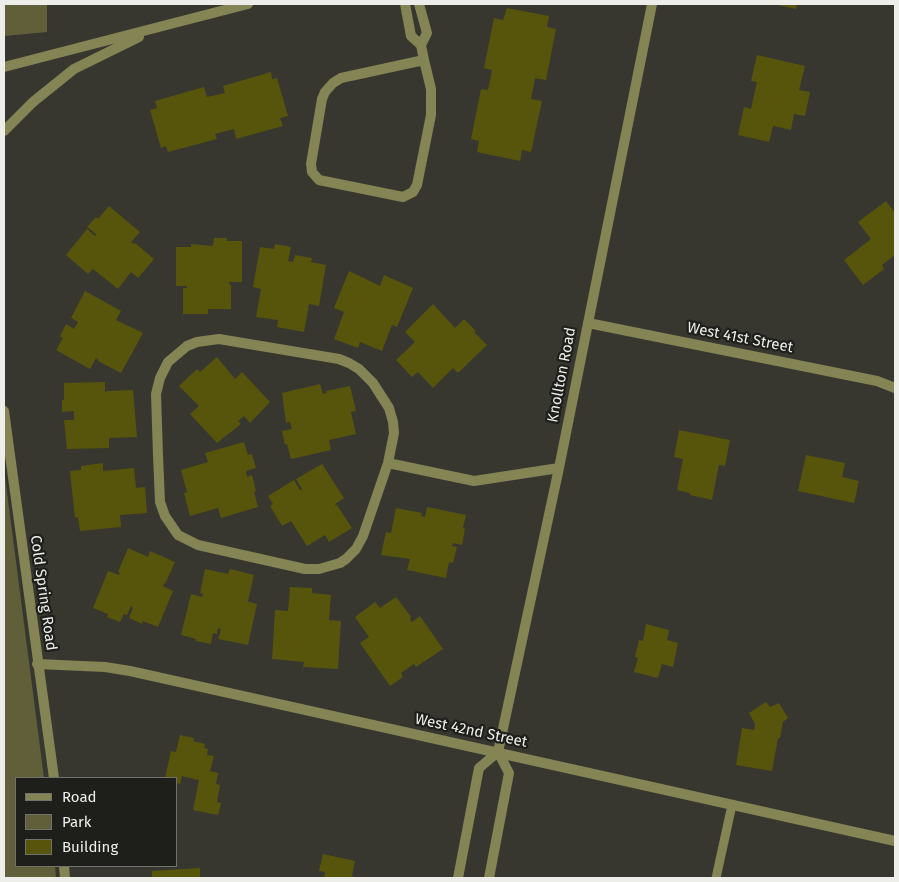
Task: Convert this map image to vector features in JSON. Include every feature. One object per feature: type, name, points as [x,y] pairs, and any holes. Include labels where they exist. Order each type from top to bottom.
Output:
[{"type":"street","points":[[4,67],[248,4]]},
{"type":"street","points":[[405,4],[411,36],[421,45],[431,89],[431,115],[417,185],[413,192],[403,197],[319,180],[312,172],[311,164],[322,99],[333,82],[341,78],[424,60]]},
{"type":"street","points":[[419,4],[427,33],[421,45]]},
{"type":"street","name":"Knollton Road","points":[[498,752],[559,468],[652,4]]},
{"type":"street","points":[[4,131],[33,102],[74,69],[158,27]]},
{"type":"street","name":"West 41st Street","points":[[588,323],[877,381],[895,388]]},
{"type":"street","points":[[219,339],[339,360],[359,369],[373,383],[389,408],[394,427],[394,439],[388,463],[363,536],[356,549],[346,560],[334,566],[320,570],[305,569],[198,545],[178,535],[169,523],[160,502],[156,394],[162,372],[171,359],[187,346],[197,342],[219,339]]},
{"type":"street","name":"West 41st Street","points":[[884,385],[895,383]]},
{"type":"street","name":"Cold Spring Road","points":[[4,411],[54,777]]},
{"type":"street","points":[[388,463],[474,481],[559,468]]},
{"type":"street","name":"West 42nd Street","points":[[38,664],[105,667],[130,671],[895,841]]},
{"type":"street","points":[[458,878],[480,768],[498,752],[509,773],[489,878]]},
{"type":"lane","points":[[716,878],[732,805]]},
{"type":"green space","points":[[4,4],[47,4],[47,32],[4,36]]},
{"type":"green space","points":[[4,469],[44,777],[15,777],[15,867],[55,867],[56,878],[4,878]]},
{"type":"building","points":[[774,4],[797,4],[796,9]]},
{"type":"building","points":[[507,8],[549,16],[547,27],[556,29],[546,80],[535,78],[531,99],[542,101],[531,152],[522,150],[520,161],[477,152],[479,141],[471,139],[481,89],[488,90],[492,70],[484,68],[494,18],[503,20]]},
{"type":"building","points":[[757,55],[805,66],[799,90],[810,92],[805,116],[794,114],[791,130],[773,126],[769,142],[738,135],[744,107],[751,109],[757,82],[751,81]]},
{"type":"building","points":[[271,72],[272,79],[277,78],[288,116],[280,118],[283,126],[236,139],[234,129],[215,134],[217,139],[168,152],[166,146],[161,148],[150,110],[157,108],[155,101],[204,87],[207,97],[225,93],[223,86]]},
{"type":"building","points":[[886,201],[895,213],[895,255],[882,265],[884,269],[863,285],[844,260],[871,239],[858,222]]},
{"type":"building","points":[[109,206],[140,232],[131,242],[135,243],[154,259],[138,278],[131,272],[118,289],[93,269],[88,274],[66,255],[87,229],[95,236],[96,234],[87,227],[96,217],[98,219]]},
{"type":"building","points":[[214,238],[227,238],[227,241],[242,241],[242,282],[229,282],[231,285],[231,309],[208,309],[208,314],[183,314],[183,288],[187,288],[187,286],[176,286],[176,247],[191,247],[191,244],[213,246]]},
{"type":"building","points":[[275,244],[291,247],[288,261],[293,262],[295,255],[312,258],[311,262],[326,265],[319,306],[309,304],[304,332],[277,327],[278,320],[256,317],[261,289],[253,287],[260,247],[274,249]]},
{"type":"building","points":[[349,271],[380,286],[384,275],[413,288],[397,327],[392,325],[382,351],[360,342],[358,348],[334,339],[344,312],[334,308]]},
{"type":"building","points":[[85,291],[121,311],[116,320],[143,333],[121,373],[98,361],[96,358],[90,369],[56,350],[63,338],[60,336],[66,324],[74,329],[78,322],[71,318]]},
{"type":"building","points":[[433,304],[455,328],[464,319],[487,345],[458,373],[453,368],[433,388],[418,372],[412,377],[396,360],[415,342],[405,332]]},
{"type":"building","points":[[217,357],[235,379],[242,372],[270,402],[250,423],[244,416],[238,421],[241,424],[217,443],[190,414],[199,406],[179,386],[197,369],[200,372]]},
{"type":"building","points":[[105,382],[105,392],[133,390],[137,437],[109,438],[109,448],[67,449],[64,420],[74,420],[74,411],[62,412],[64,383]]},
{"type":"building","points":[[320,384],[323,394],[327,393],[326,391],[350,386],[356,411],[351,412],[356,434],[329,440],[331,450],[291,459],[282,431],[292,429],[290,422],[286,423],[282,393]]},
{"type":"building","points":[[679,430],[730,440],[725,466],[719,465],[712,500],[677,490],[683,459],[674,457]]},
{"type":"building","points":[[244,442],[248,455],[252,454],[256,468],[246,471],[247,477],[252,475],[258,507],[221,518],[218,508],[190,516],[184,493],[187,492],[181,470],[208,462],[205,453]]},
{"type":"building","points":[[806,455],[845,463],[842,477],[859,481],[854,503],[798,491]]},
{"type":"building","points":[[103,463],[103,471],[134,468],[136,488],[145,487],[147,513],[120,515],[121,527],[80,531],[78,517],[75,518],[70,471],[81,470],[81,466]]},
{"type":"building","points":[[322,464],[344,498],[335,504],[352,528],[329,542],[325,535],[307,546],[291,521],[282,526],[270,506],[273,504],[268,496],[294,480],[300,490],[302,489],[296,479]]},
{"type":"building","points":[[427,507],[466,515],[462,545],[453,543],[452,546],[457,547],[453,563],[449,562],[446,578],[407,570],[410,559],[381,555],[386,532],[391,533],[396,508],[422,513],[421,516],[425,517]]},
{"type":"building","points":[[128,548],[148,557],[150,551],[175,562],[163,586],[173,591],[158,627],[143,621],[142,624],[129,618],[133,608],[131,606],[127,615],[124,614],[120,622],[107,617],[108,614],[93,608],[108,571],[119,575],[120,573],[118,572]]},
{"type":"building","points":[[205,569],[228,574],[230,569],[254,575],[248,601],[246,601],[257,604],[248,645],[218,639],[221,629],[218,628],[217,634],[213,633],[211,644],[181,635],[191,594],[202,597],[203,594],[200,593]]},
{"type":"building","points":[[290,587],[312,588],[312,593],[331,595],[329,620],[341,621],[338,669],[303,667],[304,662],[272,659],[275,610],[288,611]]},
{"type":"building","points":[[396,597],[411,617],[412,622],[420,616],[443,649],[416,667],[414,664],[401,673],[403,677],[390,686],[360,643],[369,637],[355,617],[375,602],[380,608]]},
{"type":"building","points":[[646,624],[669,630],[667,640],[678,643],[673,667],[662,664],[658,678],[634,672],[638,658],[635,657],[639,640],[643,641]]},
{"type":"building","points":[[766,702],[770,707],[779,703],[788,718],[783,722],[780,738],[778,738],[772,771],[736,765],[742,728],[754,730],[755,724],[749,713]]},
{"type":"building","points":[[180,735],[194,738],[193,741],[205,744],[204,748],[208,749],[207,755],[214,756],[210,771],[218,773],[216,784],[220,785],[217,802],[221,803],[218,815],[193,810],[199,780],[182,776],[180,784],[178,784],[178,777],[165,777],[171,751],[176,752]]},
{"type":"building","points":[[323,854],[355,861],[352,876],[357,878],[324,878],[325,872],[319,871]]},
{"type":"building","points":[[200,868],[200,878],[152,878],[152,871]]}]
